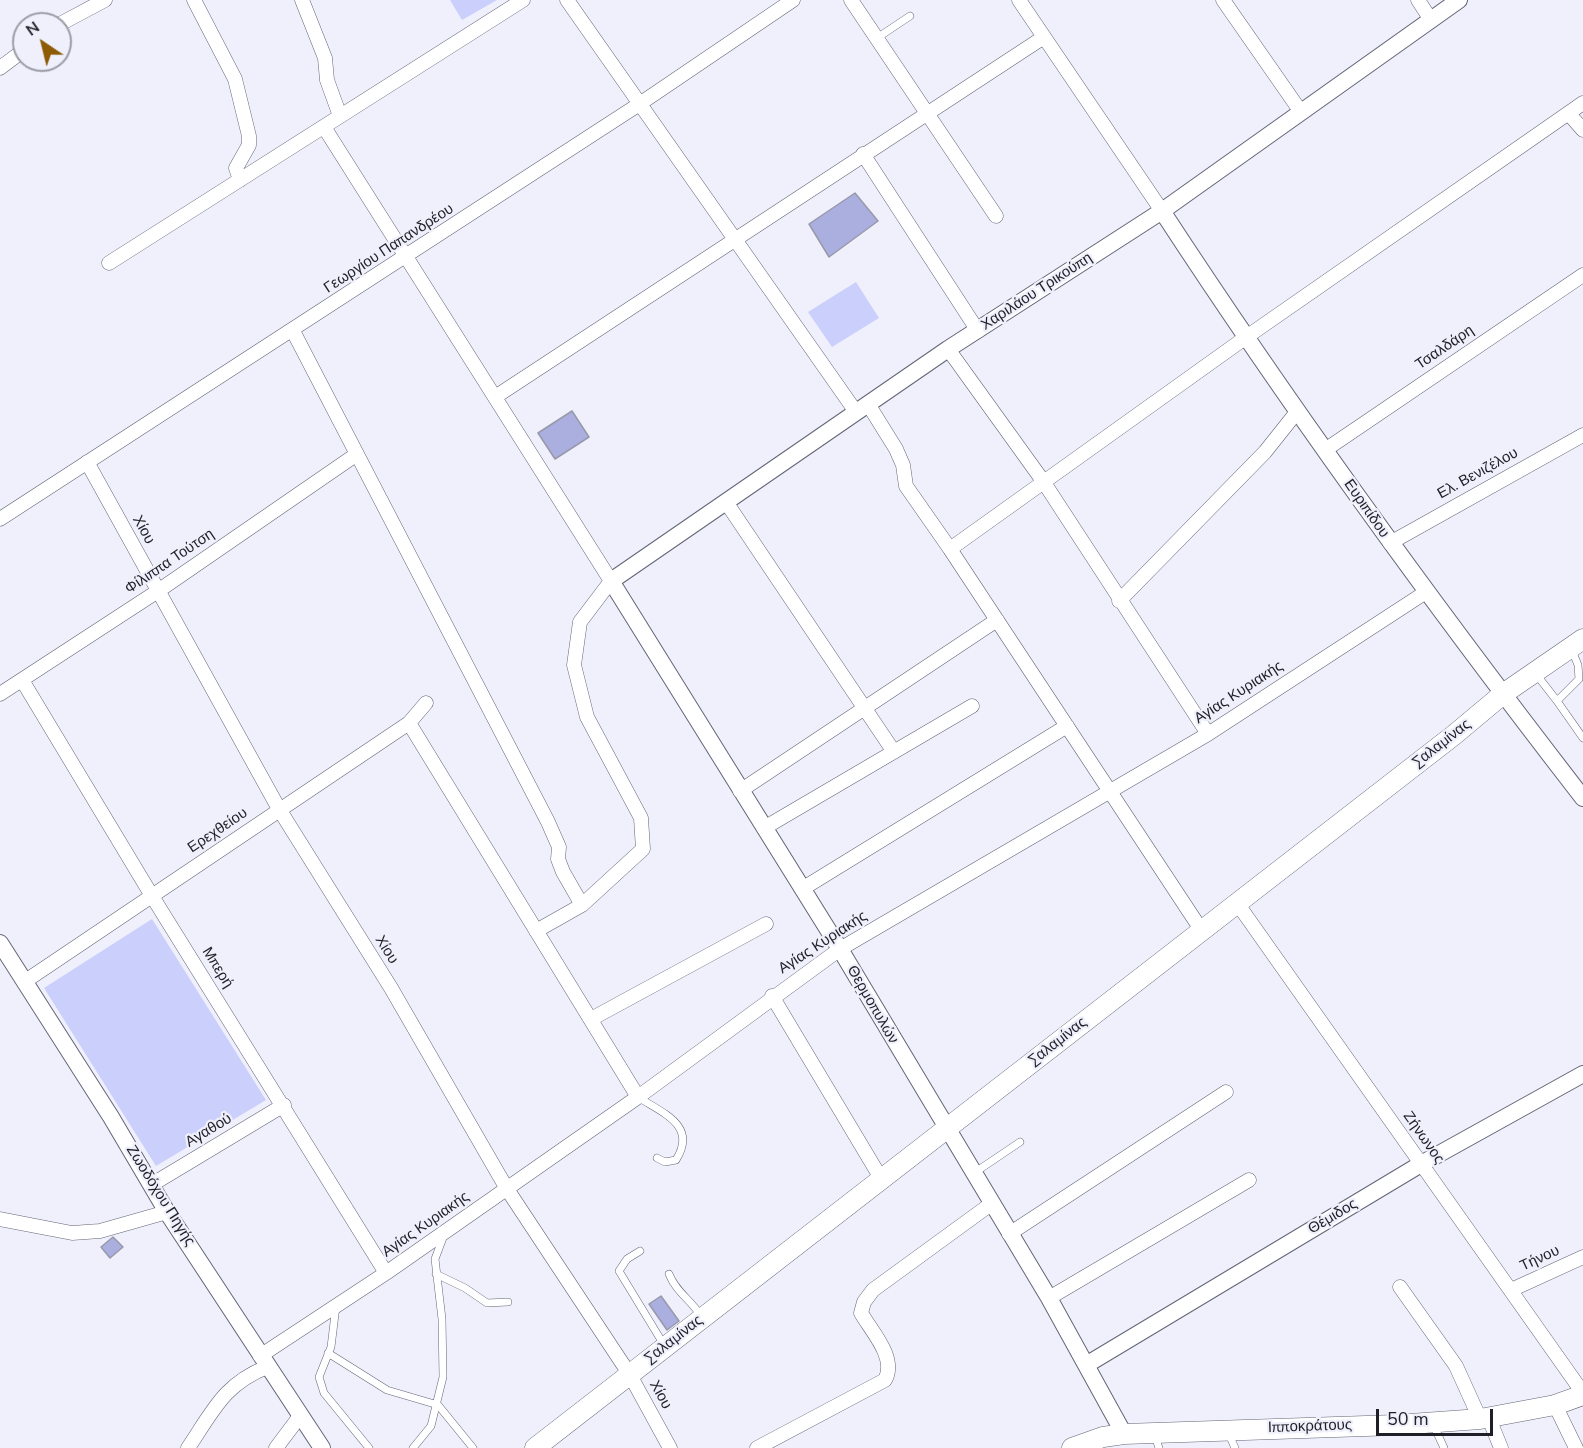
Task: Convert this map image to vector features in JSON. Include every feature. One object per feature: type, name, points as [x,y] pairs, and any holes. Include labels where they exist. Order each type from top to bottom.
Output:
[{"type":"main road","name":"Σαλαμίνας","points":[[535,1448],[1202,931],[1503,694],[1577,643]]},
{"type":"main road","name":"Ιπποκράτους","points":[[1072,1448],[1103,1437],[1124,1434],[1156,1441],[1227,1430],[1396,1425],[1432,1420],[1484,1418],[1555,1405],[1583,1394]]},
{"type":"street","points":[[72,18],[105,0]]},
{"type":"street","points":[[194,0],[235,79],[249,136],[249,145],[236,168],[240,180]]},
{"type":"street","points":[[302,0],[326,58],[327,81],[340,116]]},
{"type":"street","points":[[109,263],[522,0]]},
{"type":"street","points":[[567,0],[734,239],[862,408],[896,449],[903,465],[906,486],[1202,931]]},
{"type":"street","name":"Γεωργίου Παπανδρέου","points":[[0,519],[639,105],[793,0]]},
{"type":"street","points":[[850,0],[996,216]]},
{"type":"street","points":[[1019,0],[1162,211]]},
{"type":"street","points":[[1223,0],[1301,112]]},
{"type":"street","points":[[1418,0],[1431,20]]},
{"type":"street","name":"Χαριλάου Τρικούπη","points":[[612,581],[948,350],[1162,211],[1459,0]]},
{"type":"street","points":[[495,397],[1044,37]]},
{"type":"street","points":[[950,549],[1043,480],[1583,104]]},
{"type":"street","points":[[1569,114],[1583,130]]},
{"type":"street","points":[[324,127],[612,581],[580,622],[574,665],[578,692],[587,717],[641,818],[643,849],[582,905],[536,931]]},
{"type":"street","points":[[863,154],[978,331]]},
{"type":"street","name":"Ευριπίδου","points":[[1162,211],[1296,413],[1426,592],[1583,798]]},
{"type":"street","name":"Τσαλδάρη","points":[[1325,450],[1583,275]]},
{"type":"street","points":[[293,331],[548,822],[559,847],[558,859],[562,872],[582,905]]},
{"type":"street","points":[[948,350],[1043,480],[1119,601],[1208,734]]},
{"type":"street","points":[[1119,601],[1265,452],[1296,413]]},
{"type":"street","name":"Ελ. Βενιζέλου","points":[[1390,543],[1583,435]]},
{"type":"street","name":"Φίλιππα Τούτση","points":[[0,694],[158,591],[357,454]]},
{"type":"street","name":"Χίου","points":[[87,462],[279,810],[391,988],[507,1188],[630,1375],[667,1447]]},
{"type":"street","points":[[726,502],[894,752]]},
{"type":"street","name":"Θερμοπυλών","points":[[612,581],[840,949],[945,1130],[974,1173],[1048,1298],[1124,1434]]},
{"type":"street","name":"Αγίας Κυριακής","points":[[188,1448],[226,1393],[245,1376],[336,1306],[638,1097],[772,996],[840,949],[1208,734],[1426,592]]},
{"type":"street","points":[[741,791],[997,620]]},
{"type":"street","name":"Μπερή","points":[[22,680],[152,896],[284,1105],[386,1273]]},
{"type":"street","name":"Ερεχθείου","points":[[24,982],[409,723],[426,703]]},
{"type":"street","points":[[764,828],[972,706]]},
{"type":"street","points":[[409,723],[638,1097]]},
{"type":"street","points":[[802,889],[1067,726]]},
{"type":"street","name":"Ζήνωνος","points":[[1237,903],[1583,1394]]},
{"type":"street","points":[[591,1019],[766,924]]},
{"type":"street","name":"Ζωοδόχου Πηγής","points":[[0,943],[167,1212],[321,1448]]},
{"type":"street","points":[[772,996],[882,1180]]},
{"type":"street","name":"Θέμιδος","points":[[1086,1365],[1421,1164],[1583,1074]]},
{"type":"street","points":[[1009,1234],[1226,1092]]},
{"type":"street","name":"Αγαθού","points":[[151,1185],[284,1105]]},
{"type":"street","points":[[1048,1298],[1249,1180]]},
{"type":"street","points":[[757,1448],[885,1380],[890,1370],[888,1359],[861,1313],[864,1302],[873,1290],[991,1204]]},
{"type":"street","points":[[0,1219],[72,1233],[100,1231],[167,1212]]},
{"type":"street","name":"Τήνου","points":[[1511,1290],[1583,1257]]},
{"type":"street","points":[[1400,1287],[1456,1366],[1502,1448]]},
{"type":"street","points":[[1555,1405],[1576,1448]]},
{"type":"street","points":[[276,1448],[300,1416]]},
{"type":"lane","points":[[877,38],[910,16]]},
{"type":"lane","points":[[1557,701],[1579,679],[1577,643]]},
{"type":"lane","points":[[1535,672],[1583,738]]},
{"type":"lane","points":[[638,1097],[666,1111],[677,1123],[683,1149],[675,1160],[664,1162],[657,1158]]},
{"type":"lane","points":[[974,1173],[1020,1142]]},
{"type":"lane","points":[[413,1448],[431,1426],[438,1405],[443,1377],[442,1319],[435,1259],[446,1231]]},
{"type":"lane","points":[[640,1251],[627,1259],[620,1271],[665,1347]]},
{"type":"lane","points":[[436,1274],[465,1288],[488,1303],[508,1302]]},
{"type":"lane","points":[[669,1275],[676,1289],[692,1301],[703,1318]]},
{"type":"lane","points":[[336,1306],[328,1353],[319,1377],[324,1392],[369,1448]]},
{"type":"lane","points":[[328,1353],[387,1390],[438,1405],[472,1448]]},
{"type":"lane","points":[[1432,1420],[1444,1448]]},
{"type":"lane","points":[[1227,1430],[1235,1448]]},
{"type":"shaded area","points":[[450,0],[497,0],[462,20]]},
{"type":"shaded area","points":[[856,282],[879,318],[832,347],[808,312]]},
{"type":"shaded area","points":[[152,919],[266,1100],[156,1166],[44,988]]},
{"type":"building","points":[[855,193],[878,221],[829,257],[809,224]]},
{"type":"building","points":[[572,411],[589,437],[555,459],[538,433]]},
{"type":"building","points":[[113,1237],[123,1247],[110,1258],[101,1247]]},
{"type":"building","points":[[661,1296],[679,1321],[667,1330],[649,1304]]}]
